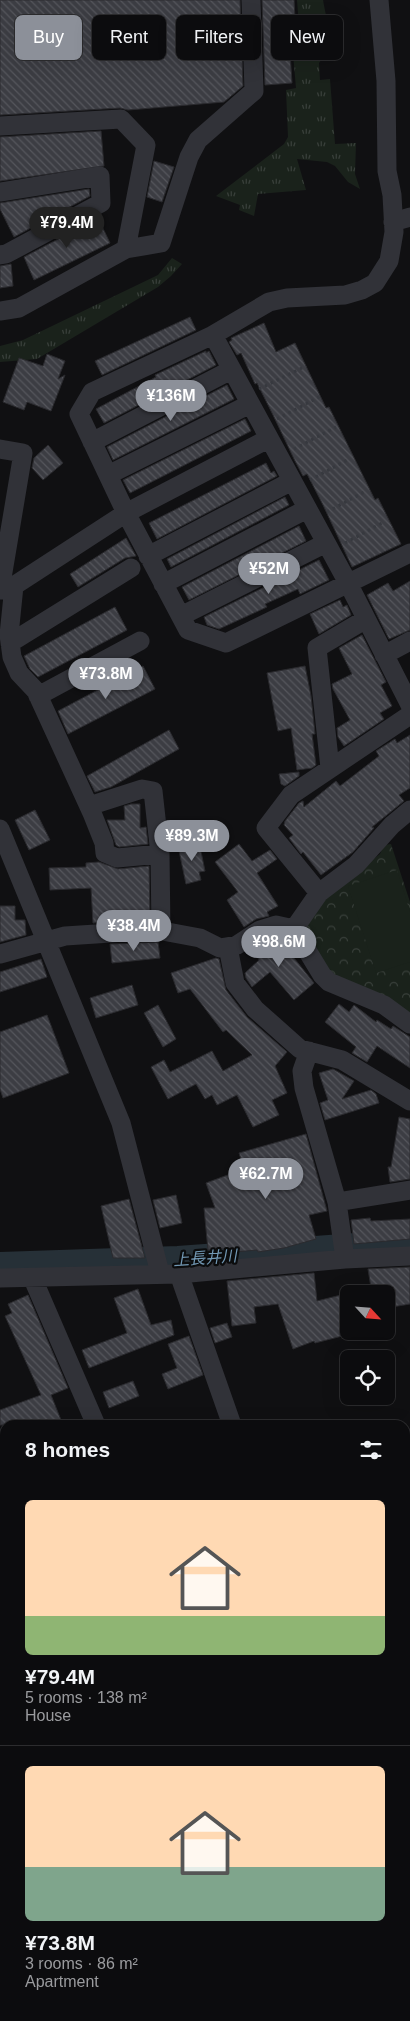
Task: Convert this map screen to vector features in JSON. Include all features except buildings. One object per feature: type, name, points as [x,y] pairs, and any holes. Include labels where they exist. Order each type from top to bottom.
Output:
[{"type":"street","points":[[0,311],[19,308],[126,249],[161,243],[189,157],[198,140],[254,91],[251,0]]},
{"type":"street","points":[[379,0],[386,81],[387,171],[392,195],[401,220],[394,232],[389,262],[375,283],[362,290],[345,295],[287,298],[269,302],[212,335],[92,392],[79,414],[126,514],[188,630],[226,643],[410,553]]},
{"type":"street","points":[[0,126],[121,119],[146,145],[126,249]]},
{"type":"street","points":[[0,192],[100,176],[102,202],[6,254],[0,255]]},
{"type":"street","points":[[212,335],[348,583],[410,705]]},
{"type":"street","points":[[92,442],[232,370]]},
{"type":"street","points":[[108,475],[248,400]]},
{"type":"street","points":[[5,588],[126,514],[265,433]]},
{"type":"street","points":[[0,449],[23,453],[5,588],[12,657],[19,673],[36,691],[89,806],[104,843],[106,853],[117,858],[160,854]]},
{"type":"street","points":[[148,556],[293,484]]},
{"type":"street","points":[[163,584],[310,514]]},
{"type":"street","points":[[181,616],[328,547]]},
{"type":"street","points":[[10,643],[131,568]]},
{"type":"street","points":[[330,768],[317,648],[366,619]]},
{"type":"street","points":[[38,696],[140,640]]},
{"type":"street","points":[[384,655],[410,641]]},
{"type":"street","points":[[319,893],[266,828],[291,794],[410,715]]},
{"type":"street","points":[[89,806],[142,788],[153,791],[160,854],[161,931]]},
{"type":"street","points":[[294,929],[319,893],[356,865],[392,825],[410,810]]},
{"type":"street","points":[[0,829],[121,1123],[160,1273]]},
{"type":"street","points":[[0,954],[66,936],[161,931],[200,938],[220,948],[237,945],[260,930],[276,925],[294,929],[322,975],[329,982],[384,1005],[410,1024]]},
{"type":"street","points":[[228,947],[235,983],[256,1009],[300,1049],[342,1060],[410,1102]]},
{"type":"street","points":[[309,1051],[302,1071],[304,1088],[337,1202],[345,1259]]},
{"type":"street","points":[[337,1202],[410,1190]]},
{"type":"street","points":[[0,1278],[33,1279],[160,1273],[179,1274],[345,1259],[410,1256]]},
{"type":"street","points":[[179,1274],[230,1420]]},
{"type":"street","points":[[33,1279],[94,1420]]},
{"type":"path","points":[[248,400],[306,366]]},
{"type":"path","points":[[265,433],[321,396]]},
{"type":"path","points":[[279,457],[336,427]]},
{"type":"path","points":[[293,484],[349,459]]},
{"type":"path","points":[[310,514],[366,491]]},
{"type":"path","points":[[328,547],[382,523]]},
{"type":"green space","points":[[297,0],[323,0],[326,15],[298,15]]},
{"type":"green space","points":[[294,60],[321,60],[319,63],[320,80],[330,79],[335,144],[356,143],[355,174],[360,189],[348,182],[335,166],[327,162],[297,159],[306,190],[258,194],[254,216],[239,210],[240,205],[216,196],[284,144],[288,137],[286,90],[296,88]]},
{"type":"green space","points":[[172,258],[182,264],[158,287],[37,359],[0,362],[0,346],[23,340],[158,275]]},
{"type":"green space","points":[[391,844],[410,902],[410,1020],[327,974],[299,930],[321,900],[380,854],[384,845]]},
{"type":"green space","points":[[397,870],[410,912],[410,962],[376,973],[348,886]]},
{"type":"waterway","name":"上長井川","points":[[0,1267],[178,1261],[410,1244]]}]
